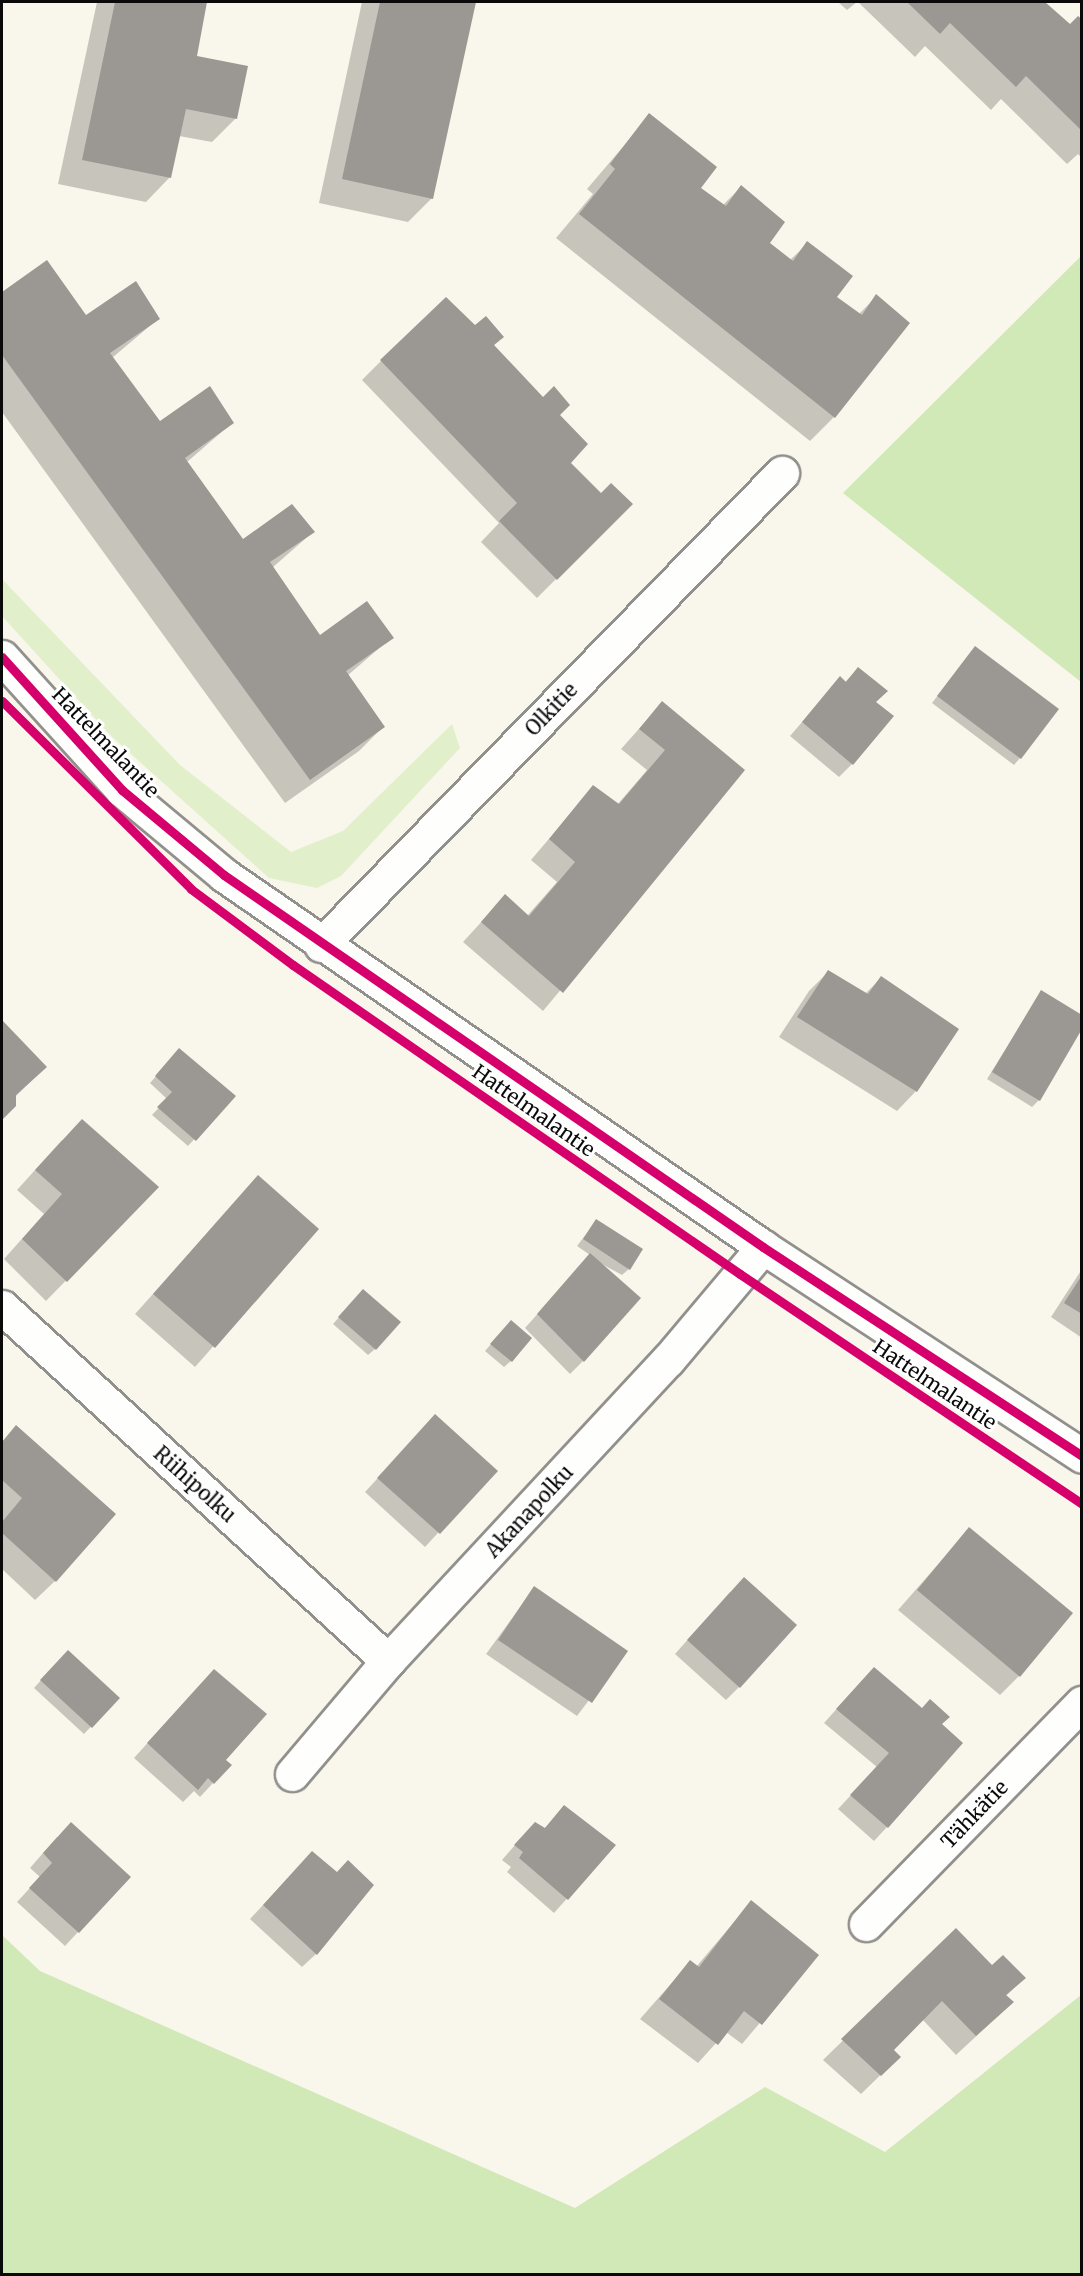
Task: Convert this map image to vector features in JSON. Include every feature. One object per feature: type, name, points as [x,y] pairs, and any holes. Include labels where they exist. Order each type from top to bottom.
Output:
[{"type":"street","name":"Olkitie","points":[[321,945],[782,473]]},
{"type":"street","name":"Hattelmalantie","points":[[2,657],[122,790],[224,875],[321,945],[763,1247],[1082,1455]]},
{"type":"street","name":"Akanapolku","points":[[292,1774],[388,1661],[668,1360],[763,1247]]},
{"type":"street","name":"Riihipolku","points":[[2,1307],[388,1661]]},
{"type":"street","name":"Tähkätie","points":[[866,1924],[1082,1703]]},
{"type":"green space","points":[[1081,256],[1081,682],[843,493]]},
{"type":"green space","points":[[2,579],[180,765],[291,852],[343,831],[452,724],[460,748],[341,876],[317,888],[269,878],[111,736],[2,616]]},
{"type":"green space","points":[[2,1935],[40,1971],[575,2208],[765,2087],[885,2152],[1081,1995],[1081,2274],[2,2274]]},
{"type":"building","points":[[115,2],[207,2],[197,56],[248,66],[237,119],[186,109],[171,178],[82,160]]},
{"type":"building","points":[[380,2],[476,2],[433,199],[342,179]]},
{"type":"building","points":[[907,2],[1045,2],[1070,24],[1078,16],[1082,19],[1082,131],[1026,76],[1016,87],[950,23],[940,34]]},
{"type":"building","points":[[649,113],[717,167],[701,188],[726,206],[741,185],[785,222],[770,243],[793,261],[807,241],[853,276],[837,297],[862,315],[876,294],[910,323],[835,418],[579,214],[615,169],[610,164]]},
{"type":"building","points":[[47,260],[86,315],[136,281],[160,319],[110,353],[160,421],[210,386],[234,423],[185,458],[243,539],[292,504],[315,532],[270,562],[320,635],[367,601],[394,638],[346,671],[385,727],[310,780],[2,355],[2,292]]},
{"type":"building","points":[[446,297],[475,325],[486,316],[504,337],[494,345],[543,397],[554,386],[570,405],[560,415],[588,444],[571,463],[601,493],[611,483],[633,504],[557,580],[499,521],[517,503],[380,360]]},
{"type":"building","points":[[975,646],[1059,709],[1021,759],[937,696]]},
{"type":"building","points":[[858,667],[888,691],[876,702],[894,716],[853,765],[802,722],[840,676],[846,682]]},
{"type":"building","points":[[662,701],[745,770],[563,993],[481,922],[505,894],[529,916],[575,862],[549,839],[593,785],[619,804],[665,750],[639,729]]},
{"type":"building","points":[[828,970],[868,994],[881,976],[959,1029],[917,1092],[797,1017]]},
{"type":"building","points":[[1041,990],[1082,1015],[1082,1029],[1040,1101],[992,1072]]},
{"type":"building","points":[[2,1020],[47,1067],[16,1095],[16,1106],[2,1120]]},
{"type":"building","points":[[179,1048],[236,1096],[196,1141],[157,1107],[172,1092],[155,1076]]},
{"type":"building","points":[[82,1119],[159,1187],[67,1282],[22,1239],[62,1194],[35,1170]]},
{"type":"building","points":[[258,1175],[319,1229],[215,1348],[153,1294]]},
{"type":"building","points":[[596,1219],[643,1249],[630,1270],[583,1239]]},
{"type":"building","points":[[590,1253],[641,1298],[584,1362],[537,1314]]},
{"type":"building","points":[[1082,1275],[1082,1314],[1064,1303]]},
{"type":"building","points":[[363,1289],[401,1322],[376,1350],[338,1317]]},
{"type":"building","points":[[511,1320],[532,1338],[512,1362],[490,1344]]},
{"type":"building","points":[[435,1414],[498,1471],[440,1534],[377,1478]]},
{"type":"building","points":[[16,1425],[116,1514],[56,1582],[2,1533],[2,1522],[22,1498],[2,1480],[2,1442]]},
{"type":"building","points":[[969,1527],[1073,1613],[1020,1677],[917,1590]]},
{"type":"building","points":[[744,1577],[797,1625],[740,1688],[687,1640]]},
{"type":"building","points":[[534,1586],[628,1651],[592,1703],[498,1640]]},
{"type":"building","points":[[68,1650],[120,1698],[92,1728],[40,1680]]},
{"type":"building","points":[[874,1667],[922,1708],[930,1699],[950,1717],[942,1724],[963,1743],[888,1828],[850,1795],[889,1753],[836,1709]]},
{"type":"building","points":[[214,1669],[267,1714],[226,1760],[232,1765],[214,1784],[208,1778],[198,1790],[147,1743]]},
{"type":"building","points":[[564,1805],[616,1845],[568,1900],[519,1858],[523,1852],[514,1845],[535,1822],[545,1828]]},
{"type":"building","points":[[71,1822],[131,1877],[79,1933],[29,1888],[52,1863],[43,1853]]},
{"type":"building","points":[[312,1851],[337,1872],[348,1860],[374,1885],[317,1955],[263,1905]]},
{"type":"building","points":[[751,1900],[819,1955],[762,2025],[744,2011],[718,2045],[659,1999],[690,1960],[699,1967]]},
{"type":"building","points":[[956,1928],[992,1965],[1003,1955],[1026,1978],[1006,1995],[1014,2002],[976,2036],[942,2001],[894,2050],[901,2057],[881,2076],[841,2039]]},
{"type":"cycle path","points":[[2,657],[122,790],[224,875],[763,1247],[1082,1456]]},
{"type":"cycle path","points":[[2,701],[191,889],[293,965],[740,1274],[1082,1504]]}]
